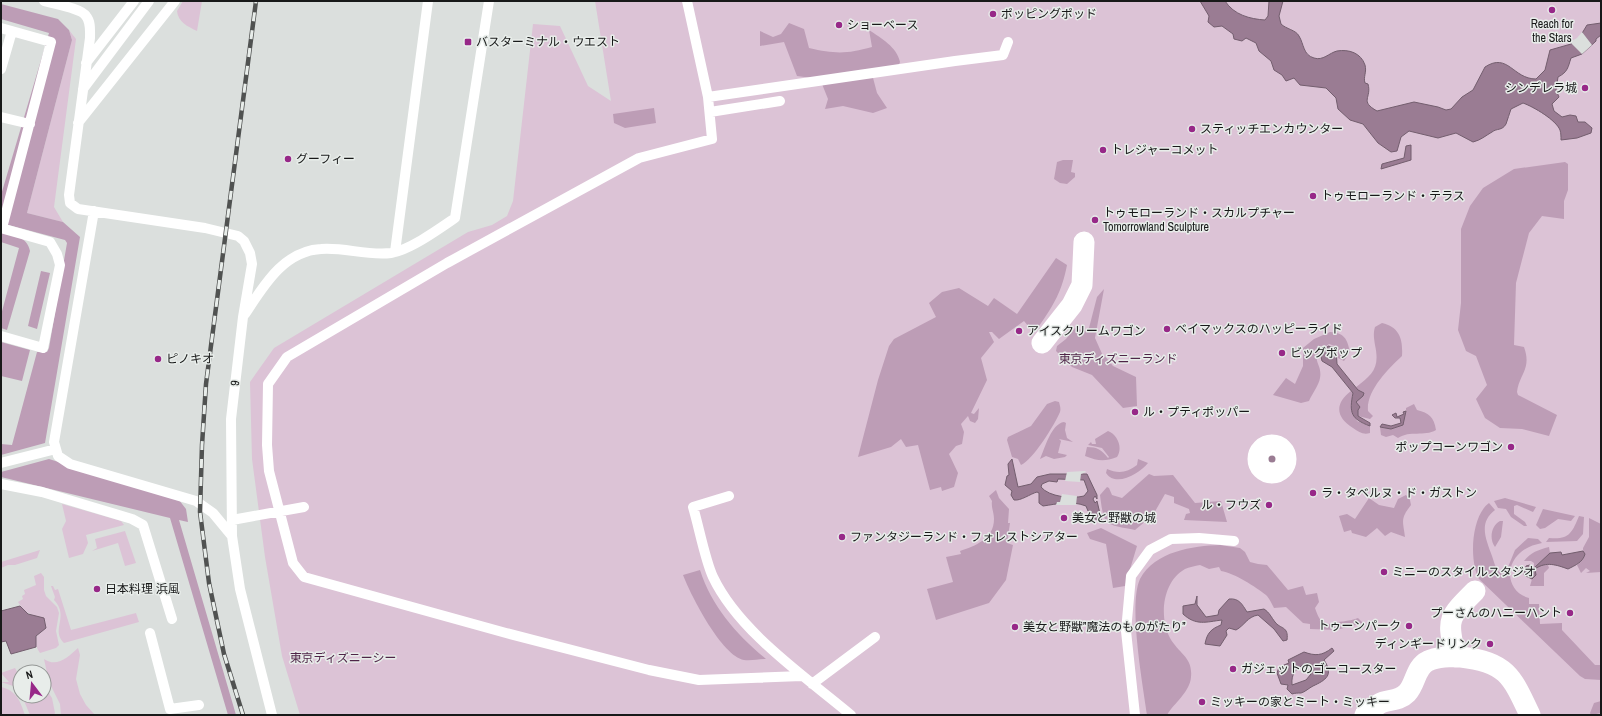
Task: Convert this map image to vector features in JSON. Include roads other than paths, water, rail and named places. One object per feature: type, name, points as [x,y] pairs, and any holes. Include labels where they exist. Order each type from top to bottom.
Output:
[{"type":"street","points":[[1042,343],[1072,305],[1082,285],[1084,242]]},
{"type":"street","points":[[1455,657],[1449,625],[1453,614],[1475,591]]},
{"type":"street","points":[[1365,715],[1386,709],[1407,693],[1418,671],[1428,660],[1455,657],[1480,659],[1496,664],[1508,676],[1522,697],[1530,715]]},
{"type":"lane","points":[[44,1],[78,10],[86,15],[90,25],[90,38],[69,195],[70,203],[78,209],[94,211],[54,442],[58,456],[70,464],[196,501],[213,513],[232,536]]},
{"type":"lane","points":[[86,64],[134,1]]},
{"type":"lane","points":[[82,89],[149,1]]},
{"type":"lane","points":[[78,123],[175,1]]},
{"type":"lane","points":[[394,252],[428,1]]},
{"type":"lane","points":[[243,317],[269,278],[290,260],[304,253],[320,249],[376,254],[394,252],[428,236],[455,218],[489,1]]},
{"type":"lane","points":[[686,1],[708,97],[712,140],[639,158],[447,263],[287,357],[268,384],[267,445],[269,464],[293,563],[304,577],[506,633],[649,670],[699,680],[802,676]]},
{"type":"lane","points":[[1,28],[52,42],[2,228],[50,242],[57,254],[60,265],[43,348],[1,336]]},
{"type":"lane","points":[[1,69],[12,31]]},
{"type":"lane","points":[[708,97],[1003,55],[1008,42]]},
{"type":"lane","points":[[710,112],[780,101]]},
{"type":"lane","points":[[1,117],[30,124]]},
{"type":"lane","name":"9","points":[[94,211],[213,230],[238,236],[244,241],[250,253],[252,264],[243,317],[231,419],[232,536],[240,589],[272,715]]},
{"type":"lane","points":[[1,463],[56,449]]},
{"type":"lane","points":[[1,484],[42,492],[132,519],[143,525],[172,619]]},
{"type":"lane","points":[[729,496],[693,507],[713,577],[730,604],[751,628],[802,676],[847,714]]},
{"type":"lane","points":[[232,520],[304,507]]},
{"type":"lane","points":[[1135,715],[1126,632],[1131,576],[1150,550],[1171,539],[1198,538],[1234,541]]},
{"type":"lane","points":[[150,633],[170,709],[199,705]]},
{"type":"lane","points":[[812,684],[875,637]]},
{"type":"railway","points":[[243,715],[224,654],[209,583],[200,512],[206,384],[256,1]]},
{"type":"place","name":"Reach for the Stars","points":[[1552,10]]},
{"type":"place","name":"ポッピングポッド","points":[[993,14]]},
{"type":"place","name":"ショーベース","points":[[839,25]]},
{"type":"place","name":"バスターミナル・ウエスト","points":[[468,42]]},
{"type":"place","name":"シンデレラ城","points":[[1585,88]]},
{"type":"place","name":"スティッチエンカウンター","points":[[1192,129]]},
{"type":"place","name":"トレジャーコメット","points":[[1103,150]]},
{"type":"place","name":"グーフィー","points":[[288,159]]},
{"type":"place","name":"トゥモローランド・テラス","points":[[1313,196]]},
{"type":"place","name":"トゥモローランド・スカルプチャー Tomorrowland Sculpture","points":[[1095,220]]},
{"type":"place","name":"ベイマックスのハッピーライド","points":[[1167,329]]},
{"type":"place","name":"アイスクリームワゴン","points":[[1019,331]]},
{"type":"place","name":"ビッグポップ","points":[[1282,353]]},
{"type":"place","name":"ピノキオ","points":[[158,359]]},
{"type":"place","name":"ル・プティポッパー","points":[[1135,412]]},
{"type":"place","name":"ポップコーンワゴン","points":[[1511,447]]},
{"type":"place","name":"ラ・タベルヌ・ド・ガストン","points":[[1313,493]]},
{"type":"place","name":"ル・フウズ","points":[[1269,505]]},
{"type":"place","name":"美女と野獣の城","points":[[1064,518]]},
{"type":"place","name":"ファンタジーランド・フォレストシアター","points":[[842,537]]},
{"type":"place","name":"ミニーのスタイルスタジオ","points":[[1384,572]]},
{"type":"place","name":"日本料理 浜風","points":[[97,589]]},
{"type":"place","name":"プーさんのハニーハント","points":[[1570,613]]},
{"type":"place","name":"トゥーンパーク","points":[[1409,626]]},
{"type":"place","name":"美女と野獣”魔法のものがたり”","points":[[1015,627]]},
{"type":"place","name":"ディンギードリンク","points":[[1490,644]]},
{"type":"place","name":"ガジェットのゴーコースター","points":[[1233,669]]},
{"type":"place","name":"ミッキーの家とミート・ミッキー","points":[[1202,702]]},
{"type":"park label","name":"東京ディズニーランド","points":[[1118,359]]},
{"type":"park label","name":"東京ディズニーシー","points":[[343,658]]}]
